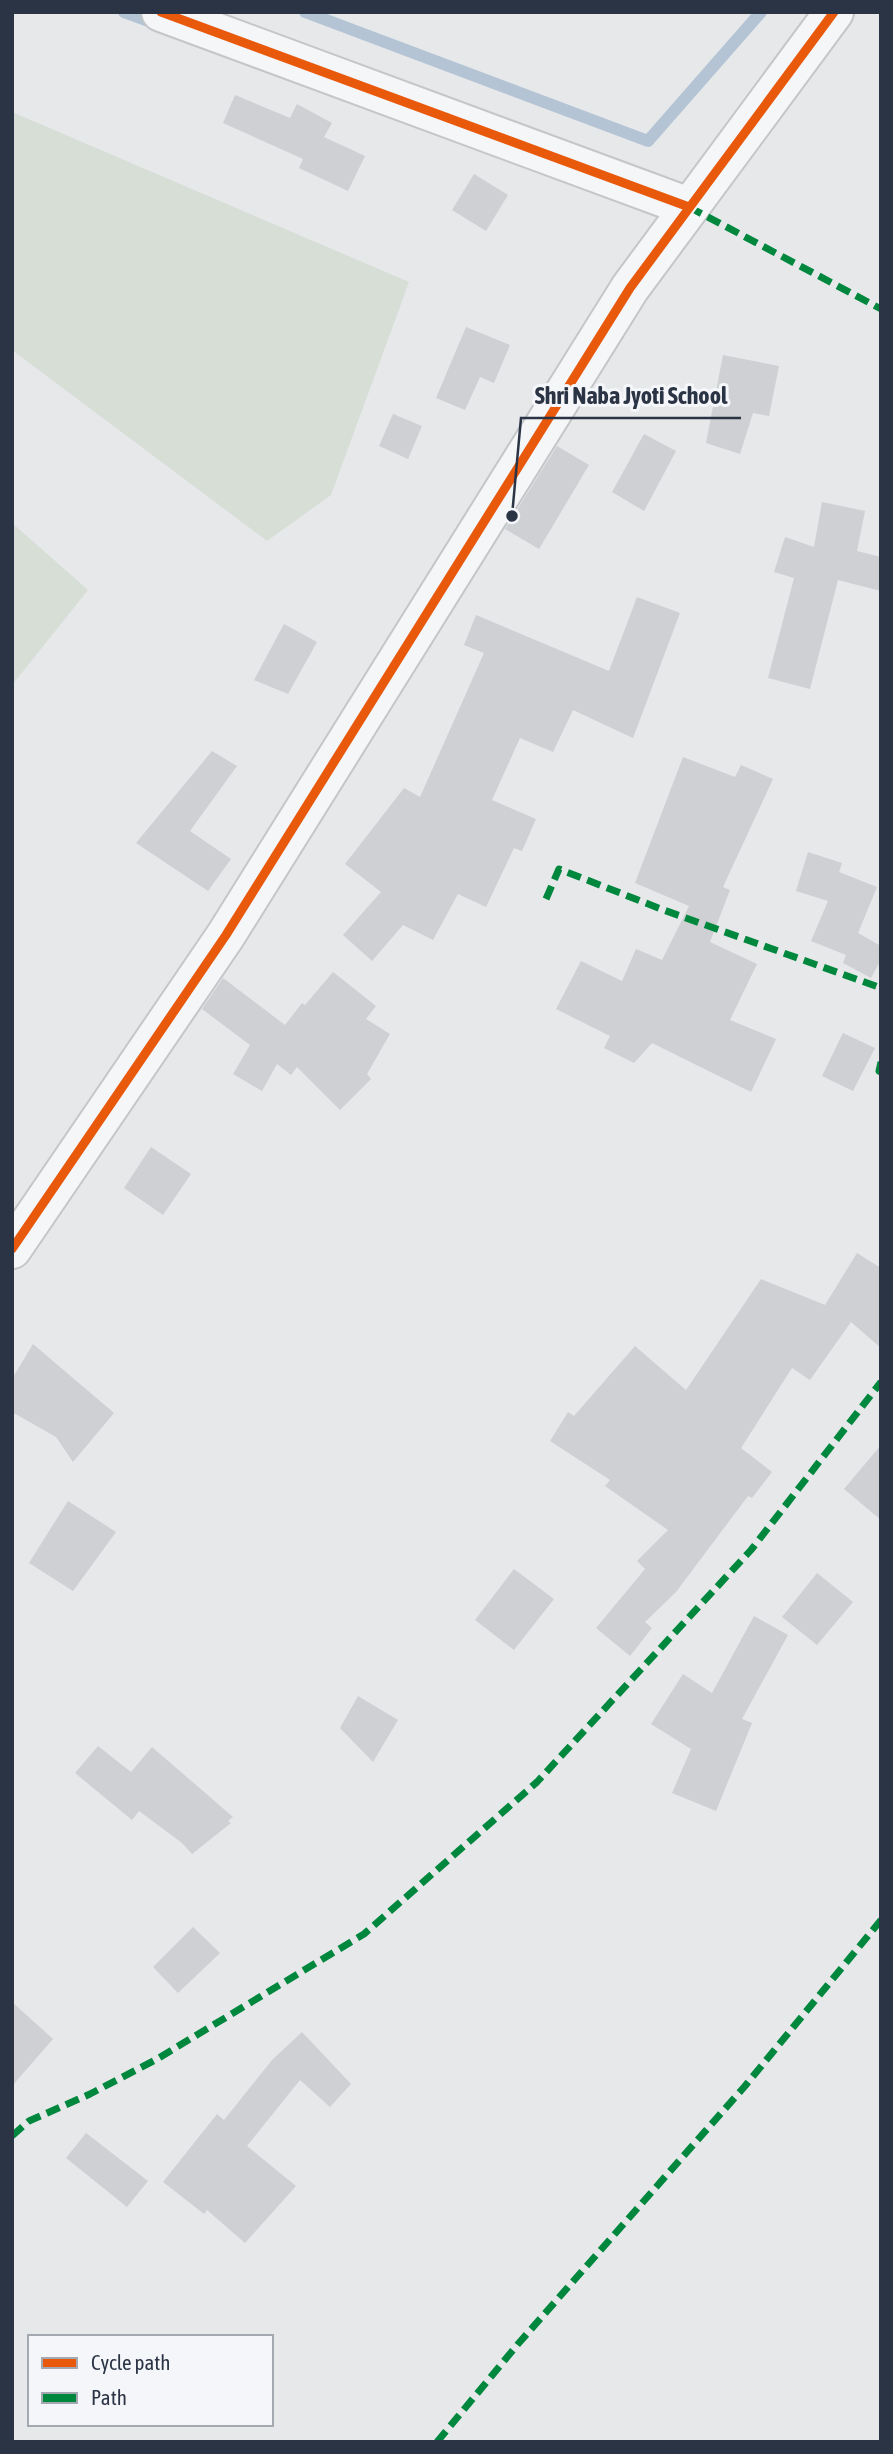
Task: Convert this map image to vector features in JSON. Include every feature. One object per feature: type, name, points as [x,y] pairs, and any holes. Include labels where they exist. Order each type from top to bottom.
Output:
[{"type":"street","points":[[161,12],[689,207]]},
{"type":"street","points":[[12,1249],[226,935],[630,288],[834,12]]},
{"type":"shaded area","points":[[12,112],[409,282],[331,495],[267,541],[12,350]]},
{"type":"shaded area","points":[[12,523],[88,590],[12,685]]},
{"type":"building","points":[[235,95],[290,118],[297,104],[332,123],[324,137],[365,156],[348,191],[299,168],[303,159],[223,123]]},
{"type":"building","points":[[474,174],[508,195],[486,231],[452,210]]},
{"type":"building","points":[[466,327],[510,345],[494,383],[480,377],[465,410],[436,398]]},
{"type":"building","points":[[723,355],[779,366],[769,416],[753,413],[740,454],[706,443]]},
{"type":"building","points":[[393,414],[422,426],[408,459],[379,446]]},
{"type":"building","points":[[644,434],[676,451],[644,511],[612,492]]},
{"type":"building","points":[[557,446],[589,465],[539,549],[505,529]]},
{"type":"building","points":[[822,502],[865,511],[857,551],[881,557],[881,591],[838,580],[810,689],[768,678],[794,578],[774,572],[785,537],[814,547]]},
{"type":"building","points":[[637,597],[680,613],[633,738],[573,710],[553,752],[520,738],[492,800],[536,819],[522,851],[514,848],[486,907],[458,894],[433,940],[403,925],[372,961],[343,935],[381,892],[345,864],[404,788],[420,797],[484,653],[464,645],[476,615],[609,671]]},
{"type":"building","points":[[284,624],[317,642],[288,694],[254,680]]},
{"type":"building","points":[[212,751],[237,766],[190,831],[231,859],[208,891],[136,843]]},
{"type":"building","points":[[683,757],[735,777],[741,765],[773,779],[723,887],[730,890],[710,942],[757,964],[730,1020],[776,1039],[751,1092],[652,1043],[634,1063],[604,1048],[610,1036],[556,1009],[581,961],[622,981],[636,949],[662,960],[689,906],[635,883]]},
{"type":"building","points":[[808,852],[842,863],[839,872],[877,887],[858,933],[881,946],[881,960],[871,978],[843,963],[846,955],[811,941],[828,901],[796,891]]},
{"type":"building","points":[[333,972],[376,1006],[366,1019],[390,1034],[367,1074],[371,1079],[340,1110],[297,1067],[291,1075],[277,1064],[262,1091],[233,1074],[250,1045],[202,1009],[223,978],[285,1025],[302,1003],[305,1005]]},
{"type":"building","points":[[843,1033],[875,1048],[853,1091],[822,1076]]},
{"type":"building","points":[[151,1147],[191,1174],[163,1215],[124,1188]]},
{"type":"building","points":[[857,1253],[881,1268],[881,1348],[851,1322],[810,1380],[792,1368],[741,1448],[772,1472],[752,1498],[748,1496],[676,1592],[645,1622],[652,1628],[630,1656],[596,1628],[645,1569],[637,1561],[668,1530],[605,1486],[610,1480],[550,1441],[568,1412],[574,1416],[635,1346],[686,1390],[761,1279],[825,1305]]},
{"type":"building","points":[[33,1344],[114,1413],[73,1462],[56,1437],[12,1412],[12,1379]]},
{"type":"building","points":[[881,1445],[881,1520],[844,1489]]},
{"type":"building","points":[[68,1501],[116,1532],[73,1591],[29,1563]]},
{"type":"building","points":[[514,1569],[554,1599],[514,1650],[475,1620]]},
{"type":"building","points":[[817,1573],[853,1602],[817,1645],[782,1617]]},
{"type":"building","points":[[754,1616],[788,1635],[742,1719],[752,1723],[716,1811],[672,1793],[691,1749],[651,1724],[683,1674],[712,1693]]},
{"type":"building","points":[[358,1696],[398,1720],[373,1762],[340,1728]]},
{"type":"building","points":[[98,1746],[131,1772],[152,1747],[233,1817],[228,1821],[231,1823],[192,1854],[182,1843],[139,1811],[132,1820],[75,1773]]},
{"type":"building","points":[[193,1927],[220,1953],[178,1993],[153,1967]]},
{"type":"building","points":[[12,2002],[53,2039],[12,2086]]},
{"type":"building","points":[[302,2032],[351,2084],[330,2107],[300,2080],[247,2146],[296,2186],[245,2243],[207,2210],[204,2214],[163,2182],[217,2114],[224,2120],[272,2060]]},
{"type":"building","points":[[86,2133],[148,2181],[127,2207],[66,2158]]},
{"type":"waterway","points":[[124,12],[160,25]]},
{"type":"waterway","points":[[305,12],[648,141],[761,12]]},
{"type":"marked path","points":[[689,207],[881,309]]},
{"type":"marked path","points":[[546,899],[559,869],[661,909],[881,988]]},
{"type":"marked path","points":[[881,1062],[881,1072]]},
{"type":"marked path","points":[[12,2136],[29,2121],[90,2094],[157,2059],[364,1934],[537,1782],[751,1550],[881,1382]]},
{"type":"marked path","points":[[437,2442],[518,2344],[745,2086],[881,1920]]},
{"type":"cycle path","points":[[161,12],[689,207]]},
{"type":"cycle path","points":[[12,1249],[226,935],[630,288],[834,12]]},
{"type":"place","name":"Shri Naba Jyoti School","points":[[512,516]]}]
